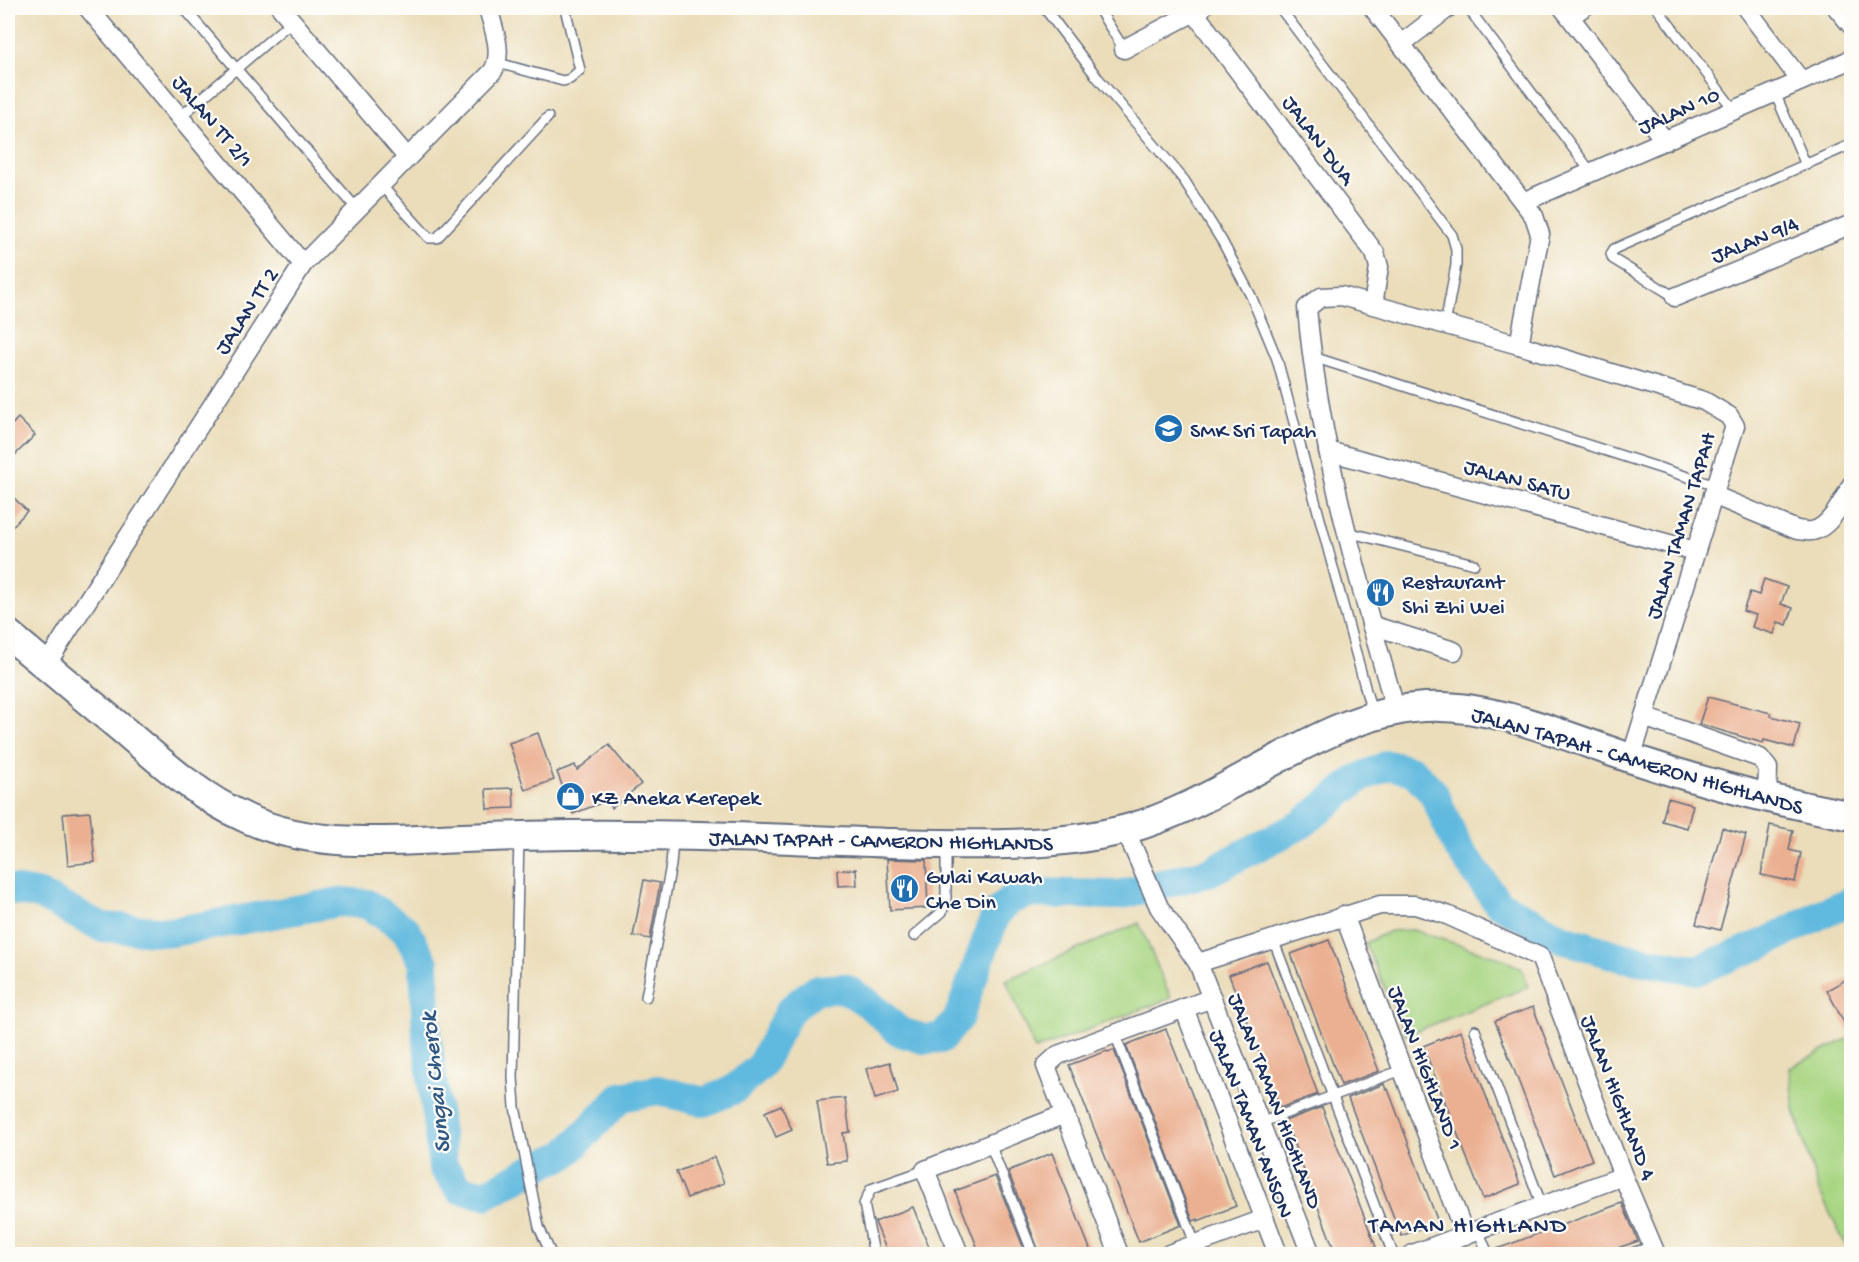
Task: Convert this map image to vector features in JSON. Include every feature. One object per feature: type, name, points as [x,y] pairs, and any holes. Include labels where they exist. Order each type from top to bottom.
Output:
[{"type":"main road","name":"JALAN TAPAH - CAMERON HIGHLANDS","points":[[8,634],[171,771],[219,804],[250,820],[288,833],[356,843],[519,836],[673,836],[946,844],[1069,841],[1125,830],[1161,819],[1201,801],[1312,742],[1384,713],[1428,707],[1482,710],[1631,758],[1767,798],[1851,816]]},
{"type":"street","name":"JALAN TT 2/1","points":[[88,8],[303,264]]},
{"type":"street","points":[[488,8],[499,55],[498,63]]},
{"type":"street","points":[[1373,8],[1534,216],[1540,234],[1519,345]]},
{"type":"street","points":[[1401,44],[1448,8]]},
{"type":"street","points":[[1746,8],[1801,81]]},
{"type":"street","points":[[1837,8],[1851,26]]},
{"type":"street","points":[[1124,49],[1198,10]]},
{"type":"street","name":"JALAN DUA","points":[[1198,10],[1375,253],[1379,267],[1373,305]]},
{"type":"street","points":[[287,14],[407,157]]},
{"type":"street","points":[[1568,14],[1665,141]]},
{"type":"street","name":"JALAN 10","points":[[1523,202],[1851,59]]},
{"type":"street","name":"JALAN TT 2","points":[[46,665],[303,264],[493,71],[498,63]]},
{"type":"street","name":"JALAN 9/4","points":[[1675,297],[1851,224]]},
{"type":"street","name":"JALAN TAMAN TAPAH","points":[[1311,357],[1307,308],[1321,297],[1341,296],[1519,345],[1704,401],[1729,416],[1735,426],[1631,758]]},
{"type":"street","points":[[1311,357],[1328,451],[1371,625],[1384,713]]},
{"type":"street","name":"JALAN SATU","points":[[1328,451],[1695,551]]},
{"type":"street","points":[[1715,490],[1797,530],[1812,531],[1820,528],[1831,517],[1842,503],[1851,484]]},
{"type":"street","points":[[1371,625],[1454,651]]},
{"type":"street","points":[[1644,717],[1760,758],[1768,768],[1767,798]]},
{"type":"street","name":"JALAN TAMAN HIGHLAND","points":[[1125,830],[1159,907],[1198,963],[1311,1254]]},
{"type":"street","name":"JALAN HIGHLAND 4","points":[[1344,915],[1380,905],[1415,905],[1447,915],[1540,957],[1623,1176],[1654,1250]]},
{"type":"street","points":[[1198,963],[1344,915]]},
{"type":"street","name":"JALAN HIGHLAND 1","points":[[1344,915],[1402,1070],[1472,1232]]},
{"type":"street","points":[[1119,1254],[1046,1066],[1058,1055],[1212,998]]},
{"type":"street","name":"JALAN TAMAN ANSON","points":[[1184,1008],[1278,1254]]},
{"type":"street","points":[[959,1254],[925,1170],[1065,1114]]},
{"type":"street","points":[[1413,1254],[1623,1176]]},
{"type":"street","points":[[1169,1254],[1197,1250],[1264,1218]]},
{"type":"lane","points":[[184,8],[357,209]]},
{"type":"lane","points":[[498,63],[563,81],[576,75],[580,70],[565,8]]},
{"type":"lane","points":[[1098,8],[1124,49]]},
{"type":"lane","points":[[1280,8],[1452,236],[1456,249],[1456,265],[1445,325]]},
{"type":"lane","points":[[1468,8],[1591,172]]},
{"type":"lane","points":[[1568,14],[1590,8]]},
{"type":"lane","points":[[1657,8],[1734,110]]},
{"type":"lane","points":[[1046,10],[1096,77],[1185,180],[1222,241],[1251,296],[1277,359],[1384,713]]},
{"type":"lane","points":[[180,117],[237,69],[287,14]]},
{"type":"lane","points":[[1774,93],[1806,165]]},
{"type":"lane","points":[[380,184],[429,238],[437,238],[548,117]]},
{"type":"lane","points":[[1675,297],[1613,259],[1611,254],[1614,249],[1851,144]]},
{"type":"lane","points":[[1311,357],[1715,490]]},
{"type":"lane","points":[[1347,532],[1474,564]]},
{"type":"lane","points":[[519,836],[513,1077],[515,1107],[539,1227],[551,1254]]},
{"type":"lane","points":[[646,997],[671,865],[673,836]]},
{"type":"lane","points":[[915,936],[942,912],[946,897],[946,844]]},
{"type":"lane","points":[[1273,939],[1393,1254]]},
{"type":"lane","points":[[1475,1030],[1542,1206]]},
{"type":"lane","points":[[1115,1034],[1197,1250]]},
{"type":"lane","points":[[1260,1123],[1402,1070]]},
{"type":"lane","points":[[990,1144],[1033,1254]]},
{"type":"lane","points":[[874,1254],[864,1204],[871,1189],[925,1170]]},
{"type":"lane","points":[[1472,1232],[1488,1254]]},
{"type":"lane","points":[[1630,1254],[1654,1250]]},
{"type":"green space","points":[[1139,923],[1171,998],[1035,1050],[1006,980]]},
{"type":"green space","points":[[1413,930],[1503,959],[1522,969],[1528,987],[1406,1035],[1365,943],[1390,931]]},
{"type":"green space","points":[[1851,1037],[1852,1254],[1850,1254],[1818,1189],[1794,1109],[1789,1068]]},
{"type":"building","points":[[18,418],[35,435],[8,462],[8,429]]},
{"type":"building","points":[[8,492],[27,511],[8,531]]},
{"type":"building","points":[[1764,579],[1787,587],[1781,604],[1793,608],[1787,625],[1778,622],[1774,634],[1752,627],[1756,615],[1743,611],[1750,592],[1759,595]]},
{"type":"building","points":[[1708,697],[1771,713],[1771,716],[1800,724],[1794,748],[1764,740],[1763,743],[1699,724]]},
{"type":"building","points":[[538,733],[554,780],[525,790],[509,743]]},
{"type":"building","points":[[609,745],[641,784],[612,808],[606,801],[573,814],[557,772],[575,765],[577,770]]},
{"type":"building","points":[[513,788],[514,808],[487,809],[486,789]]},
{"type":"building","points":[[1668,798],[1693,805],[1687,828],[1662,821]]},
{"type":"building","points":[[90,812],[95,862],[68,865],[63,814]]},
{"type":"building","points":[[1770,825],[1793,830],[1789,850],[1801,853],[1795,882],[1761,875]]},
{"type":"building","points":[[1722,828],[1746,835],[1720,930],[1696,924]]},
{"type":"building","points":[[887,859],[926,860],[928,908],[890,910]]},
{"type":"building","points":[[856,869],[857,885],[838,886],[837,870]]},
{"type":"building","points":[[644,880],[660,883],[650,939],[633,936]]},
{"type":"building","points":[[1329,940],[1379,1071],[1341,1085],[1291,954]]},
{"type":"building","points":[[1267,961],[1318,1094],[1280,1108],[1229,975]]},
{"type":"building","points":[[1851,977],[1851,1036],[1827,990]]},
{"type":"building","points":[[1533,1007],[1592,1160],[1555,1175],[1495,1021]]},
{"type":"building","points":[[1166,1029],[1236,1206],[1198,1221],[1198,1219],[1193,1221],[1126,1045]]},
{"type":"building","points":[[1461,1031],[1520,1184],[1483,1199],[1423,1046]]},
{"type":"building","points":[[1114,1050],[1181,1225],[1139,1242],[1069,1065]]},
{"type":"building","points":[[890,1062],[898,1092],[875,1099],[866,1069]]},
{"type":"building","points":[[1384,1084],[1386,1090],[1388,1089],[1438,1222],[1401,1236],[1348,1098]]},
{"type":"building","points":[[845,1098],[850,1132],[843,1133],[847,1161],[827,1163],[817,1101]]},
{"type":"building","points":[[781,1105],[792,1130],[776,1137],[765,1112]]},
{"type":"building","points":[[1322,1107],[1376,1247],[1357,1254],[1336,1254],[1285,1121]]},
{"type":"building","points":[[1052,1153],[1092,1254],[1040,1254],[1008,1171]]},
{"type":"building","points":[[714,1157],[724,1183],[687,1198],[676,1172]]},
{"type":"building","points":[[995,1176],[1026,1254],[980,1254],[955,1191]]},
{"type":"building","points":[[1622,1203],[1638,1241],[1600,1254],[1495,1254],[1494,1250]]},
{"type":"building","points":[[913,1207],[932,1254],[888,1254],[875,1222]]},
{"type":"waterway","name":"Sungai Cherok","points":[[8,889],[40,895],[101,927],[172,932],[340,902],[367,904],[406,930],[424,963],[427,1037],[443,1167],[460,1189],[485,1195],[544,1163],[565,1155],[621,1097],[658,1090],[704,1102],[733,1090],[760,1067],[790,1010],[815,990],[844,988],[869,1004],[900,1032],[924,1039],[942,1038],[958,1019],[996,914],[1011,899],[1029,893],[1119,895],[1209,872],[1302,824],[1358,779],[1388,765],[1413,771],[1433,792],[1457,846],[1498,903],[1561,938],[1621,957],[1697,970],[1765,943],[1823,913],[1852,901]]},
{"type":"place","name":"SMK Sri Tapah","points":[[1169,429]]},
{"type":"place","name":"Restaurant Shi Zhi Wei","points":[[1381,593]]},
{"type":"place","name":"KZ Aneka Kerepek","points":[[571,796]]},
{"type":"place","name":"Gulai Kawah Che Din","points":[[905,888]]},
{"type":"district","name":"TAMAN HIGHLAND","points":[[1468,1224]]}]
